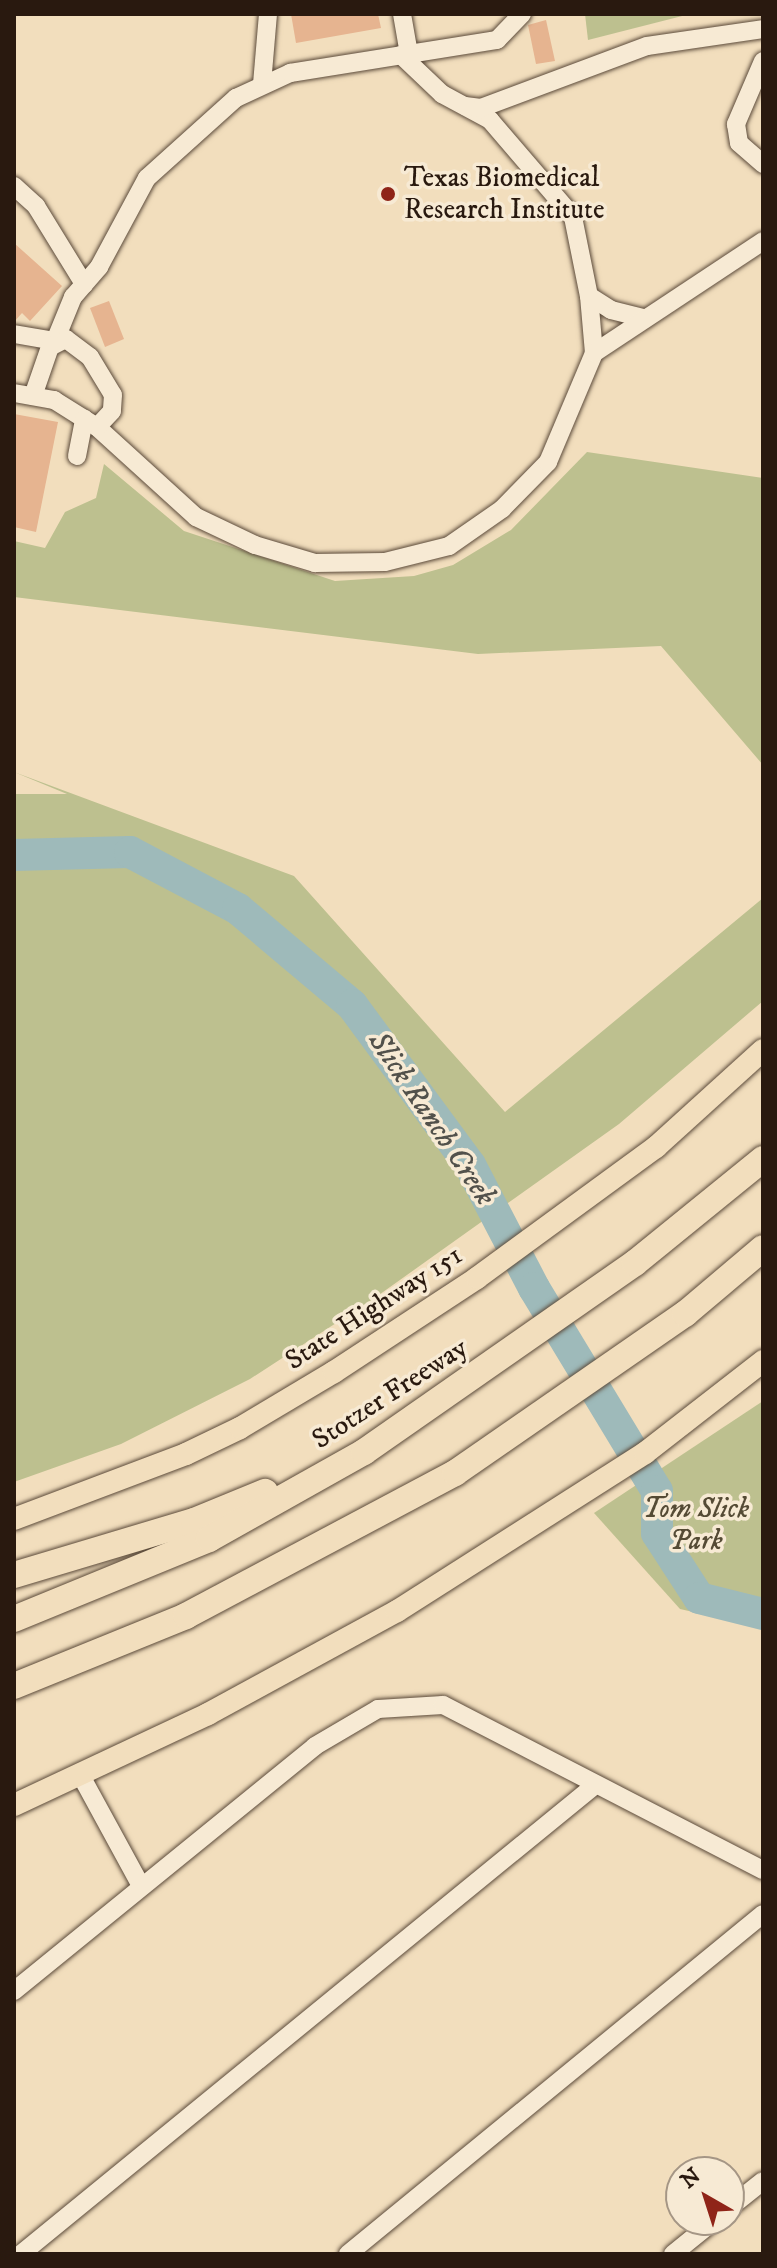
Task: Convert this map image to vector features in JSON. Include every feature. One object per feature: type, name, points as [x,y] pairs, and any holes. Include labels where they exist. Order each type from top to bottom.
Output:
[{"type":"highway","name":"Stotzer Freeway","points":[[14,1619],[209,1539],[364,1452],[635,1263],[763,1159]]},
{"type":"highway","points":[[14,1686],[186,1616],[455,1473],[685,1314],[763,1248]]},
{"type":"highway","points":[[14,1575],[194,1521],[364,1452]]},
{"type":"main road","name":"State Highway 151","points":[[14,1519],[142,1473],[240,1428],[408,1323],[656,1147],[763,1050]]},
{"type":"main road","points":[[14,1805],[283,1675],[536,1525],[763,1361]]},
{"type":"street","points":[[262,84],[268,14]]},
{"type":"street","points":[[402,14],[405,54],[442,94],[490,120],[573,217],[589,296],[594,353],[548,462],[526,487],[449,546],[385,562],[315,563],[255,545],[196,517],[90,423],[54,400],[23,395],[84,284],[99,267],[147,178],[236,98],[290,73],[405,54],[497,40],[522,14]]},
{"type":"street","points":[[463,106],[481,108],[647,46],[763,29]]},
{"type":"street","points":[[763,61],[736,124],[739,143],[763,164]]},
{"type":"street","points":[[14,186],[36,206],[84,284]]},
{"type":"street","points":[[594,353],[763,241]]},
{"type":"street","points":[[589,296],[611,310],[643,318]]},
{"type":"street","points":[[14,334],[55,341],[66,339],[108,381],[112,411],[90,423],[77,456]]},
{"type":"street","points":[[14,1991],[315,1746],[378,1709],[443,1705],[513,1737],[595,1785],[763,1870]]},
{"type":"street","points":[[80,1774],[141,1886]]},
{"type":"street","points":[[21,2254],[595,1785]]},
{"type":"street","points":[[348,2254],[763,1914]]},
{"type":"street","points":[[745,2195],[763,2181]]},
{"type":"street","points":[[673,2254],[695,2236]]},
{"type":"green space","points":[[585,14],[690,14],[588,40]]},
{"type":"green space","points":[[587,452],[763,478],[763,765],[661,646],[478,654],[14,597],[14,541],[45,548],[65,512],[96,498],[104,464],[184,531],[335,581],[414,576],[453,565],[511,530]]},
{"type":"green space","points":[[14,772],[294,876],[505,1112],[763,898],[763,1001],[619,1124],[376,1297],[250,1379],[121,1444],[14,1482],[14,794],[67,794]]},
{"type":"green space","name":"Tom Slick Park","points":[[763,1401],[763,1628],[680,1609],[594,1513]]},
{"type":"building","points":[[291,14],[378,14],[381,28],[296,43]]},
{"type":"building","points":[[546,20],[555,61],[536,64],[528,25]]},
{"type":"building","points":[[14,243],[62,286],[30,321],[22,313],[14,322]]},
{"type":"building","points":[[109,301],[124,339],[105,347],[90,308]]},
{"type":"building","points":[[14,414],[58,422],[36,532],[14,527]]},
{"type":"waterway","name":"Slick Ranch Creek","points":[[14,855],[130,852],[238,909],[352,1005],[470,1165],[534,1288],[657,1491],[657,1533],[699,1598],[763,1614]]},
{"type":"place","name":"Texas Biomedical Research Institute","points":[[388,194]]}]
